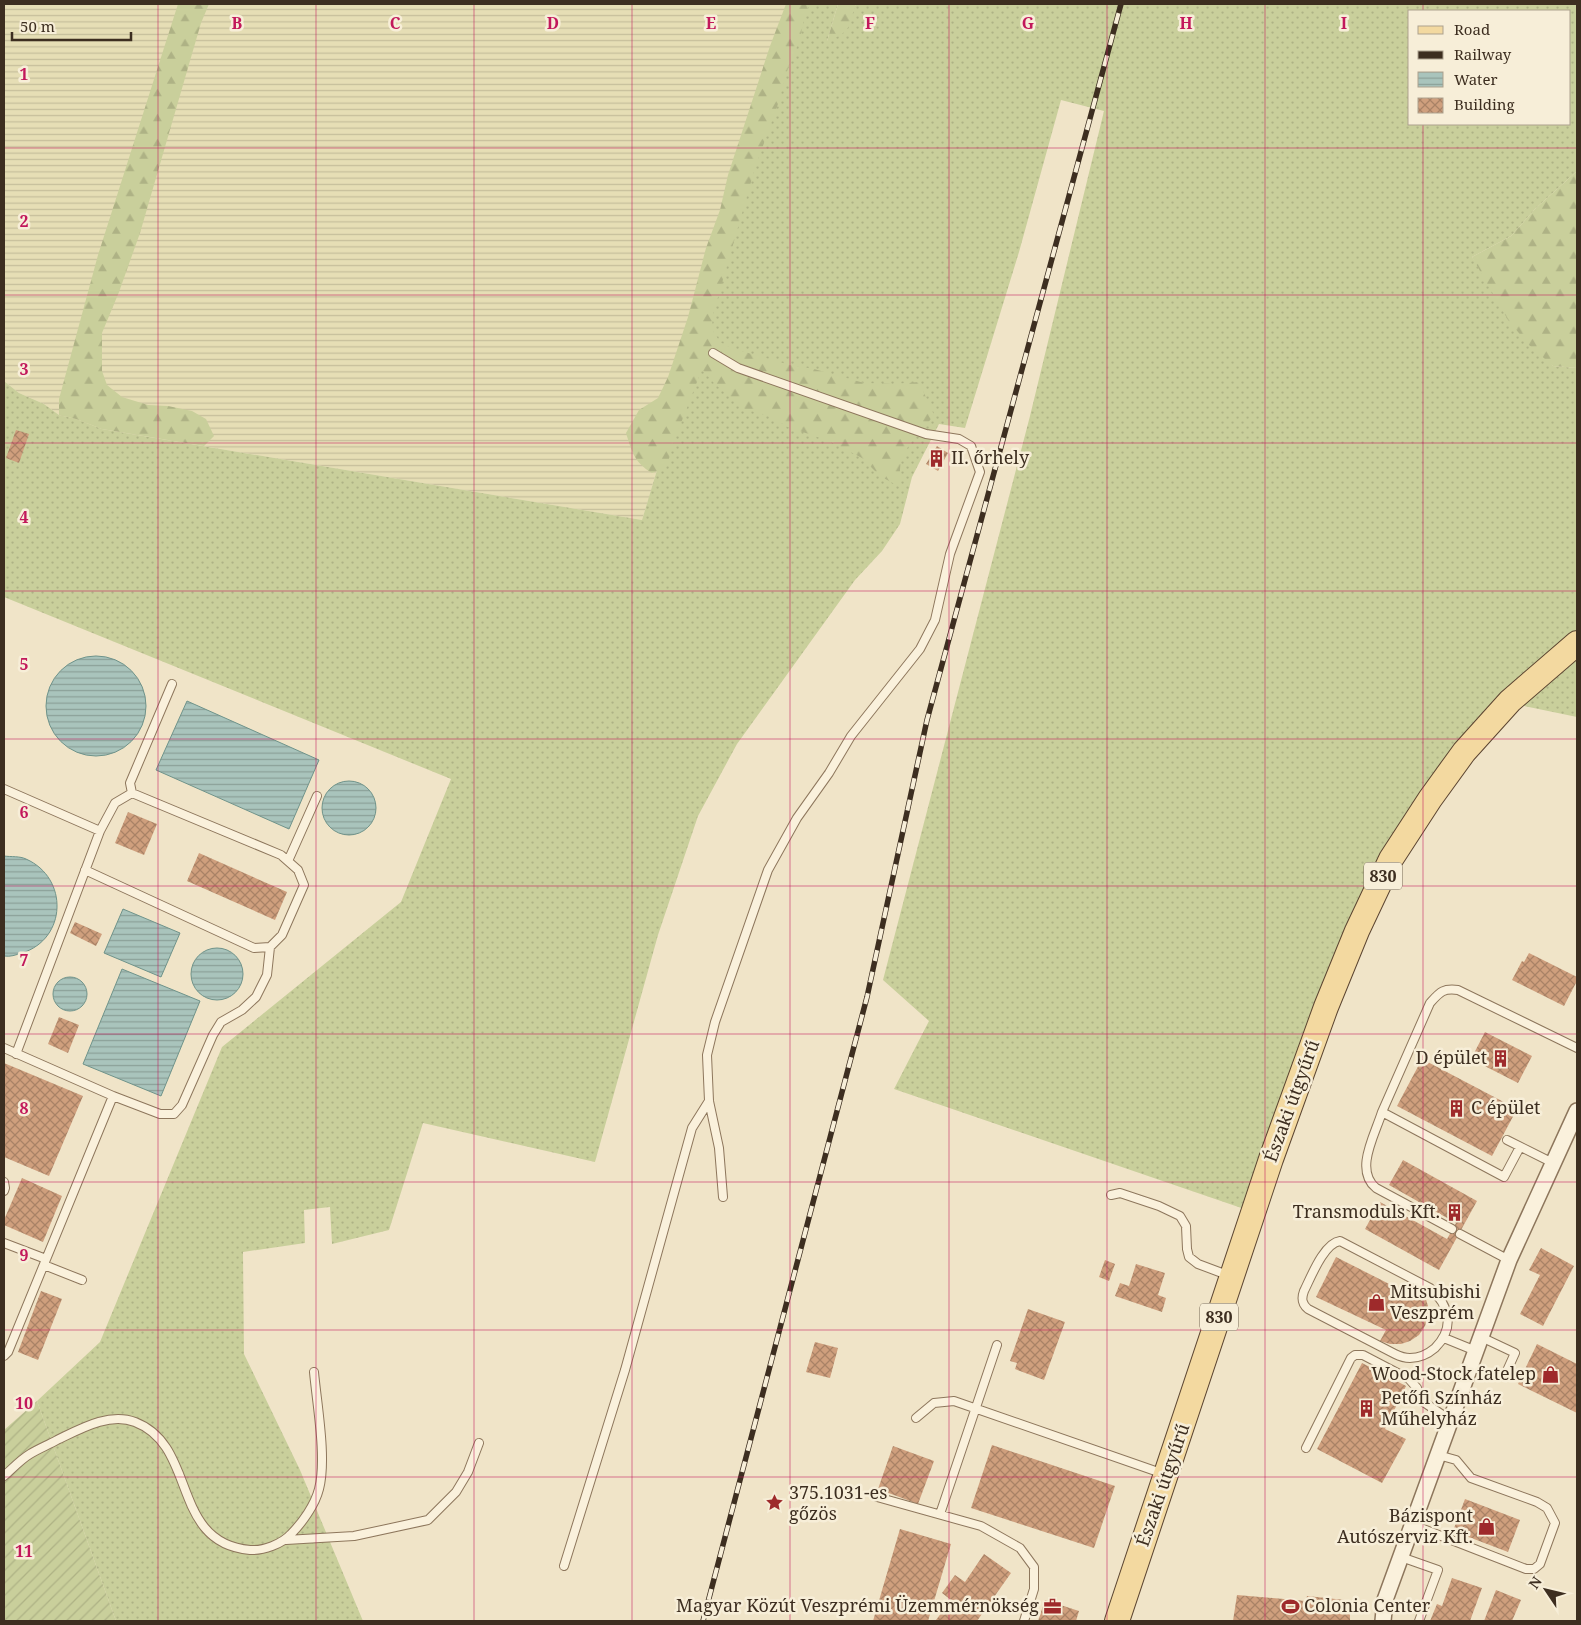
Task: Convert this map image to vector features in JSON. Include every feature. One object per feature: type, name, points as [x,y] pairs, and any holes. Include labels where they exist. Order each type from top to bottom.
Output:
[{"type":"main road","name":"Északi útgyűrű","points":[[1117,1621],[1271,1159],[1326,1007],[1357,931],[1391,859],[1430,799],[1464,752],[1510,701],[1577,644]]},
{"type":"street","points":[[1383,1621],[1385,1600],[1509,1260],[1577,1110]]},
{"type":"lane","points":[[713,353],[738,368],[926,434],[959,439],[971,446],[980,472],[950,554],[934,620],[920,649],[851,736],[829,773],[797,818],[768,870],[707,1054],[709,1101],[719,1148],[724,1197]]},
{"type":"lane","points":[[132,793],[130,783],[172,684]]},
{"type":"lane","points":[[4,789],[100,831]]},
{"type":"lane","points":[[16,1054],[100,831],[115,803],[132,793]]},
{"type":"lane","points":[[4,1048],[113,1096],[160,1114],[174,1114],[182,1106],[213,1035],[221,1022],[242,1010],[256,997],[267,976],[270,948],[282,934],[304,885],[298,870],[281,855],[132,793]]},
{"type":"lane","points":[[288,861],[317,796]]},
{"type":"lane","points":[[85,870],[254,948],[270,948]]},
{"type":"lane","points":[[1452,1229],[1376,1188],[1367,1177],[1366,1161],[1382,1112],[1430,1003],[1446,989],[1458,990],[1577,1048]]},
{"type":"lane","points":[[4,1356],[8,1352],[113,1096]]},
{"type":"lane","points":[[564,1566],[625,1370],[692,1128],[709,1101]]},
{"type":"lane","points":[[1382,1112],[1504,1177],[1520,1147]]},
{"type":"lane","points":[[1507,1140],[1553,1163]]},
{"type":"lane","points":[[4,1182],[4,1191]]},
{"type":"lane","points":[[1111,1195],[1120,1193],[1159,1206],[1180,1216],[1186,1226],[1189,1257],[1198,1264],[1232,1277]]},
{"type":"lane","points":[[1460,1234],[1509,1260]]},
{"type":"lane","points":[[1340,1241],[1430,1288],[1440,1297],[1446,1310],[1448,1323],[1444,1338],[1433,1350],[1421,1357],[1409,1358],[1395,1354],[1308,1309],[1304,1306],[1302,1296],[1325,1251],[1330,1245],[1340,1241]]},
{"type":"lane","points":[[4,1243],[82,1280]]},
{"type":"lane","points":[[1444,1338],[1515,1353],[1506,1373]]},
{"type":"lane","points":[[940,1514],[997,1345]]},
{"type":"lane","points":[[1306,1448],[1351,1358],[1355,1355],[1363,1355],[1410,1379],[1417,1388],[1422,1401],[1450,1420]]},
{"type":"lane","points":[[286,1540],[302,1522],[318,1490],[322,1459],[314,1372]]},
{"type":"lane","points":[[916,1418],[934,1403],[954,1402],[1166,1475]]},
{"type":"lane","points":[[4,1476],[29,1454],[87,1426],[119,1418],[135,1422],[151,1430],[171,1454],[195,1515],[208,1532],[222,1542],[236,1548],[258,1550],[286,1540],[354,1536],[428,1520],[456,1492],[468,1472],[479,1443]]},
{"type":"lane","points":[[1412,1525],[1526,1569],[1534,1569],[1540,1564],[1555,1523],[1547,1508],[1537,1502],[1471,1478],[1456,1460],[1438,1455]]},
{"type":"lane","points":[[877,1497],[980,1526],[1020,1548],[1034,1567],[1034,1589],[1024,1621]]},
{"type":"lane","points":[[1401,1557],[1438,1570],[1419,1621]]},
{"type":"shaded area","points":[[4,4],[797,4],[642,520],[102,429],[59,415],[44,404],[19,393],[4,381]]},
{"type":"green space","points":[[178,4],[209,4],[201,23],[140,233],[102,333],[102,371],[107,385],[122,397],[148,405],[168,406],[192,411],[206,419],[214,436],[204,446],[102,429],[59,415],[59,399],[98,255]]},
{"type":"green space","points":[[786,4],[810,4],[805,14],[800,39],[788,68],[778,104],[755,168],[712,318],[713,331],[720,342],[731,348],[790,365],[814,369],[864,383],[894,384],[919,382],[934,415],[912,442],[902,459],[900,465],[900,487],[880,476],[862,458],[843,448],[788,427],[771,417],[742,408],[714,383],[702,369],[676,436],[666,468],[652,473],[641,465],[632,451],[626,433],[639,410],[658,398],[668,377],[688,317],[706,248],[720,210],[728,175],[770,46]]},
{"type":"green space","points":[[797,4],[838,4],[827,41],[852,13],[856,4],[1577,4],[1577,171],[1535,209],[1511,236],[1472,257],[1553,366],[1577,368],[1577,717],[1515,704],[1394,860],[1256,1213],[894,1089],[929,1021],[883,980],[1030,416],[1104,111],[1061,100],[1019,252],[965,428],[939,424],[912,477],[900,524],[882,551],[855,580],[737,744],[698,816],[658,935],[595,1162],[423,1123],[389,1230],[332,1244],[330,1207],[304,1210],[305,1243],[243,1252],[244,1354],[300,1470],[363,1621],[116,1621],[37,1401],[100,1342],[222,1047],[401,902],[451,779],[4,597],[4,381],[19,393],[44,404],[59,415],[102,429],[642,520]]},
{"type":"green space","points":[[838,4],[856,4],[848,28],[827,41]]},
{"type":"green space","points":[[1577,171],[1577,368],[1553,366],[1529,345],[1508,320],[1472,257],[1511,236],[1535,209]]},
{"type":"green space","points":[[37,1401],[116,1621],[4,1621],[4,1430]]},
{"type":"water","points":[[96,656],[115,660],[131,671],[142,687],[146,706],[142,725],[131,741],[115,752],[96,756],[77,752],[61,741],[50,725],[46,706],[50,687],[61,671],[77,660]]},
{"type":"water","points":[[187,701],[319,760],[289,829],[156,770]]},
{"type":"water","points":[[344,781],[354,781],[364,785],[372,793],[376,808],[372,823],[364,831],[354,835],[344,835],[334,831],[326,823],[322,813],[322,803],[326,793],[334,785]]},
{"type":"water","points":[[4,856],[24,858],[40,868],[50,880],[55,893],[57,908],[54,922],[48,935],[37,946],[13,956],[4,956]]},
{"type":"water","points":[[123,909],[180,933],[161,977],[104,953]]},
{"type":"water","points":[[212,948],[222,948],[236,955],[243,969],[243,979],[236,993],[222,1000],[212,1000],[202,996],[195,989],[191,979],[191,969],[195,959],[202,952]]},
{"type":"water","points":[[122,969],[200,1001],[161,1096],[83,1064]]},
{"type":"water","points":[[70,977],[77,978],[82,982],[86,987],[86,1001],[82,1006],[77,1010],[70,1011],[63,1010],[58,1006],[54,1001],[53,994],[54,987],[58,982],[63,978]]},
{"type":"building","points":[[16,430],[29,434],[19,463],[6,458]]},
{"type":"building","name":"II. őrhely","points":[[937,446],[948,453],[938,471],[926,464]]},
{"type":"building","points":[[128,812],[157,824],[144,855],[115,843]]},
{"type":"building","points":[[199,853],[287,892],[275,920],[187,881]]},
{"type":"building","points":[[75,922],[102,934],[96,946],[70,933]]},
{"type":"building","points":[[1529,953],[1577,977],[1577,981],[1564,1006],[1512,980],[1522,961],[1524,962]]},
{"type":"building","points":[[59,1017],[79,1025],[68,1053],[48,1044]]},
{"type":"building","name":"D épület","points":[[1485,1032],[1532,1056],[1518,1083],[1471,1059]]},
{"type":"building","name":"C épület","points":[[1422,1059],[1517,1109],[1492,1156],[1397,1106]]},
{"type":"building","points":[[4,1063],[83,1096],[49,1176],[4,1157]]},
{"type":"building","name":"Transmoduls Kft.","points":[[1403,1160],[1477,1201],[1439,1270],[1365,1229],[1380,1202],[1447,1239],[1456,1223],[1389,1185]]},
{"type":"building","points":[[22,1178],[62,1196],[43,1242],[4,1225],[4,1220]]},
{"type":"building","points":[[1541,1248],[1574,1266],[1543,1326],[1520,1314],[1540,1275],[1529,1270]]},
{"type":"building","name":"Mitsubishi Veszprém","points":[[1336,1257],[1405,1292],[1410,1282],[1419,1288],[1425,1296],[1428,1316],[1425,1326],[1419,1335],[1401,1344],[1390,1344],[1380,1341],[1386,1330],[1316,1297]]},
{"type":"building","points":[[1105,1260],[1115,1264],[1109,1281],[1099,1277]]},
{"type":"building","points":[[1136,1264],[1165,1273],[1158,1295],[1166,1298],[1162,1312],[1115,1296],[1120,1283],[1129,1286]]},
{"type":"building","points":[[41,1291],[62,1299],[38,1360],[18,1352]]},
{"type":"building","points":[[1028,1309],[1065,1322],[1044,1380],[1015,1369],[1017,1363],[1010,1361]]},
{"type":"building","points":[[815,1342],[838,1348],[830,1378],[806,1372]]},
{"type":"building","name":"Wood-Stock fatelep","points":[[1537,1344],[1577,1364],[1577,1413],[1518,1384]]},
{"type":"building","name":"Petőfi Színház Műhelyház","points":[[1362,1363],[1406,1386],[1385,1429],[1406,1439],[1382,1483],[1317,1449]]},
{"type":"building","points":[[992,1445],[1115,1486],[1094,1548],[971,1508]]},
{"type":"building","points":[[893,1446],[934,1461],[918,1504],[878,1489]]},
{"type":"building","name":"Bázispont Autószerviz Kft.","points":[[1465,1499],[1520,1520],[1508,1552],[1453,1531]]},
{"type":"building","points":[[900,1529],[951,1544],[928,1621],[873,1621]]},
{"type":"building","points":[[984,1554],[1011,1573],[977,1621],[936,1620],[951,1600],[942,1593],[955,1575],[965,1582]]},
{"type":"building","points":[[1452,1578],[1482,1588],[1470,1621],[1430,1621],[1437,1604],[1442,1606]]},
{"type":"building","points":[[1496,1590],[1521,1600],[1512,1621],[1484,1621]]},
{"type":"building","name":"Colonia Center","points":[[1237,1595],[1306,1601],[1307,1596],[1345,1600],[1346,1612],[1350,1612],[1350,1621],[1233,1621]]},
{"type":"building","name":"Magyar Közút Veszprémi Üzemmérnökség","points":[[1045,1600],[1079,1611],[1076,1621],[1038,1621]]},
{"type":"railway","points":[[703,1621],[867,997],[927,720],[1121,4]]},
{"type":"place","name":"II. őrhely","points":[[937,458]]},
{"type":"place","name":"D épület","points":[[1501,1058]]},
{"type":"place","name":"C épület","points":[[1457,1108]]},
{"type":"place","name":"Transmoduls Kft.","points":[[1454,1212]]},
{"type":"place","name":"Mitsubishi Veszprém","points":[[1376,1302]]},
{"type":"place","name":"Wood-Stock fatelep","points":[[1550,1374]]},
{"type":"place","name":"Petőfi Színház Műhelyház","points":[[1367,1408]]},
{"type":"place","name":"375.1031-es gőzös","points":[[775,1503]]},
{"type":"place","name":"Bázispont Autószerviz Kft.","points":[[1487,1526]]},
{"type":"place","name":"Magyar Közút Veszprémi Üzemmérnökség","points":[[1053,1606]]},
{"type":"place","name":"Colonia Center","points":[[1290,1606]]}]
